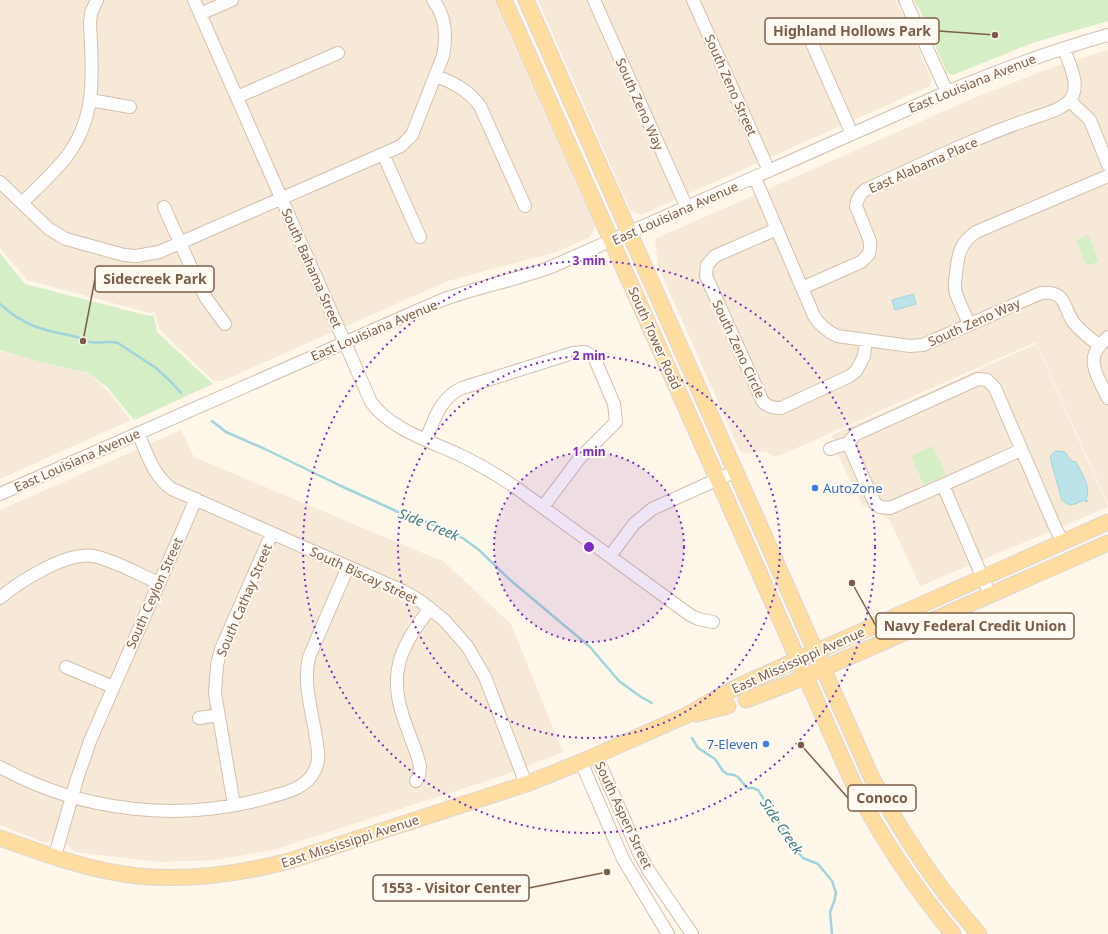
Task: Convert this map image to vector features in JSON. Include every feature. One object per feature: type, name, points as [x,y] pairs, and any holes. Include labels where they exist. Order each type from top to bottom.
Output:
[{"type":"main road","name":"South Tower Road","points":[[504,0],[798,660],[863,802],[885,841],[907,875],[953,934]]},
{"type":"main road","name":"South Tower Road","points":[[526,0],[870,774],[903,833],[917,854]]},
{"type":"main road","name":"East Mississippi Avenue","points":[[0,838],[107,871],[137,876],[195,877],[239,872],[289,861],[526,784],[582,762],[687,715],[725,693],[1108,522]]},
{"type":"main road","name":"East Mississippi Avenue","points":[[746,700],[806,676],[1108,543]]},
{"type":"main road","name":"East Mississippi Avenue","points":[[687,715],[728,706]]},
{"type":"main road","points":[[863,802],[879,804],[900,841],[917,854],[945,893],[979,934]]},
{"type":"street","points":[[22,203],[67,156],[86,120],[90,100],[92,74],[90,22],[91,13],[98,0]]},
{"type":"street","name":"South Bahama Street","points":[[194,0],[344,342],[376,410],[392,424],[489,470],[543,507],[690,615],[698,619],[713,622]]},
{"type":"street","points":[[200,14],[232,0]]},
{"type":"street","points":[[0,182],[49,229],[66,239],[116,253],[136,256],[160,252],[401,146],[412,135],[444,56],[446,35],[442,15],[433,0]]},
{"type":"street","name":"South Zeno Way","points":[[594,0],[686,208]]},
{"type":"street","name":"South Zeno Street","points":[[693,0],[769,171]]},
{"type":"street","points":[[905,0],[947,92]]},
{"type":"street","name":"East Louisiana Avenue","points":[[0,494],[344,342],[458,294],[541,271],[612,241],[1003,68],[1108,35]]},
{"type":"street","points":[[818,36],[810,39],[852,134]]},
{"type":"street","points":[[1064,48],[1075,82],[1075,89],[1070,101],[1090,120],[1108,165]]},
{"type":"street","points":[[237,97],[338,53]]},
{"type":"street","points":[[436,76],[464,89],[480,106],[525,206]]},
{"type":"street","points":[[90,100],[130,107]]},
{"type":"street","name":"East Alabama Place","points":[[802,288],[861,262],[869,254],[870,242],[856,206],[860,194],[865,190],[999,130],[1058,109],[1070,101]]},
{"type":"street","points":[[383,154],[420,237]]},
{"type":"street","points":[[969,324],[954,285],[957,257],[969,236],[1108,176]]},
{"type":"street","name":"South Zeno Way","points":[[755,178],[814,316],[822,327],[837,336],[910,346],[923,344],[1040,294],[1048,293],[1060,298],[1065,303],[1075,324],[1100,346]]},
{"type":"street","points":[[164,207],[199,285],[206,298],[225,324]]},
{"type":"street","name":"South Zeno Circle","points":[[776,229],[715,256],[710,260],[706,271],[706,276],[763,402],[774,408],[781,408],[845,380],[856,371],[860,364],[864,356],[866,340]]},
{"type":"street","points":[[1108,337],[1096,351],[1093,361],[1094,368],[1108,398]]},
{"type":"street","points":[[426,439],[443,402],[454,391],[573,353],[585,352],[594,358],[597,364],[614,404],[616,422],[579,459],[543,507]]},
{"type":"street","points":[[830,449],[848,443],[856,434],[978,379],[987,380],[994,388],[1063,542]]},
{"type":"street","name":"South Biscay Street","points":[[138,433],[155,471],[159,477],[172,489],[403,591],[430,608],[456,632],[477,661],[485,677],[526,784]]},
{"type":"street","points":[[848,443],[875,503],[880,507],[890,508],[1021,450]]},
{"type":"street","points":[[610,556],[634,524],[652,509],[736,471]]},
{"type":"street","points":[[943,485],[990,595]]},
{"type":"street","name":"South Ceylon Street","points":[[55,856],[90,741],[196,499]]},
{"type":"street","name":"South Cathay Street","points":[[234,805],[218,715],[215,682],[217,665],[221,649],[272,533]]},
{"type":"street","points":[[0,598],[26,579],[43,570],[70,558],[84,556],[102,558],[159,582]]},
{"type":"street","points":[[0,767],[36,785],[72,797],[122,808],[197,810],[264,799],[298,788],[310,779],[315,771],[319,757],[307,685],[307,666],[309,657],[348,567]]},
{"type":"street","points":[[416,781],[419,776],[420,766],[398,700],[397,676],[403,649],[410,636],[430,608]]},
{"type":"street","points":[[66,667],[113,687]]},
{"type":"street","name":"East Mississippi Avenue","points":[[728,706],[746,700]]},
{"type":"street","points":[[198,718],[218,715]]},
{"type":"street","name":"South Aspen Street","points":[[596,755],[639,853],[692,934]]},
{"type":"street","name":"South Aspen Street","points":[[582,762],[623,859],[668,934]]},
{"type":"street","points":[[646,899],[662,889]]},
{"type":"street","points":[[660,922],[677,911]]},
{"type":"shaded area","points":[[0,0],[494,0],[595,226],[590,237],[556,252],[448,281],[222,381],[213,381],[159,329],[155,311],[150,313],[27,280],[0,248]]},
{"type":"shaded area","points":[[538,0],[895,0],[931,78],[930,86],[641,215],[630,210]]},
{"type":"shaded area","points":[[1108,50],[1108,504],[1036,342],[781,455],[774,456],[766,452],[759,451],[744,454],[739,449],[658,266],[655,239],[974,98],[1056,66]]},
{"type":"shaded area","points":[[1036,344],[1108,507],[920,586],[889,519],[862,505],[839,457],[832,435]]},
{"type":"shaded area","points":[[0,351],[89,374],[107,390],[131,420],[0,479]]},
{"type":"shaded area","points":[[181,430],[194,457],[443,561],[511,624],[563,752],[502,776],[273,850],[216,860],[160,862],[74,852],[69,845],[51,841],[45,843],[0,825],[0,510]]},
{"type":"green space","points":[[913,0],[1108,0],[1108,21],[1032,43],[953,75],[947,73],[920,10]]},
{"type":"green space","points":[[1088,235],[1099,261],[1087,266],[1076,240]]},
{"type":"green space","points":[[0,253],[25,284],[149,316],[154,315],[157,332],[213,384],[134,420],[107,387],[88,373],[33,360],[0,350]]},
{"type":"green space","points":[[933,446],[946,475],[924,485],[911,456]]},
{"type":"water","points":[[913,294],[916,304],[895,310],[892,300]]},
{"type":"water","points":[[1056,451],[1065,452],[1071,461],[1076,462],[1087,485],[1088,490],[1086,499],[1088,501],[1086,502],[1084,500],[1069,505],[1062,500],[1051,459],[1051,455]]},
{"type":"waterway","name":"Side Creek","points":[[0,304],[25,322],[52,332],[90,342],[118,343],[156,368],[181,393]]},
{"type":"waterway","name":"Side Creek","points":[[212,421],[226,432],[341,486],[396,511],[448,530],[464,539],[479,550],[509,579],[590,647],[619,681],[652,703]]},
{"type":"waterway","name":"Side Creek","points":[[692,738],[698,748],[715,759],[723,771],[727,774],[738,777],[747,788],[758,790],[784,831],[793,840],[796,850],[803,858],[818,864],[832,881],[836,893],[830,912],[832,934]]},
{"type":"place","name":"Highland Hollows Park","points":[[995,35]]},
{"type":"place","name":"Sidecreek Park","points":[[83,341]]},
{"type":"place","name":"AutoZone","points":[[815,488]]},
{"type":"place","name":"Navy Federal Credit Union","points":[[852,583]]},
{"type":"place","name":"7-Eleven","points":[[766,744]]},
{"type":"place","name":"Conoco","points":[[801,745]]},
{"type":"place","name":"1553 - Visitor Center","points":[[607,872]]}]
